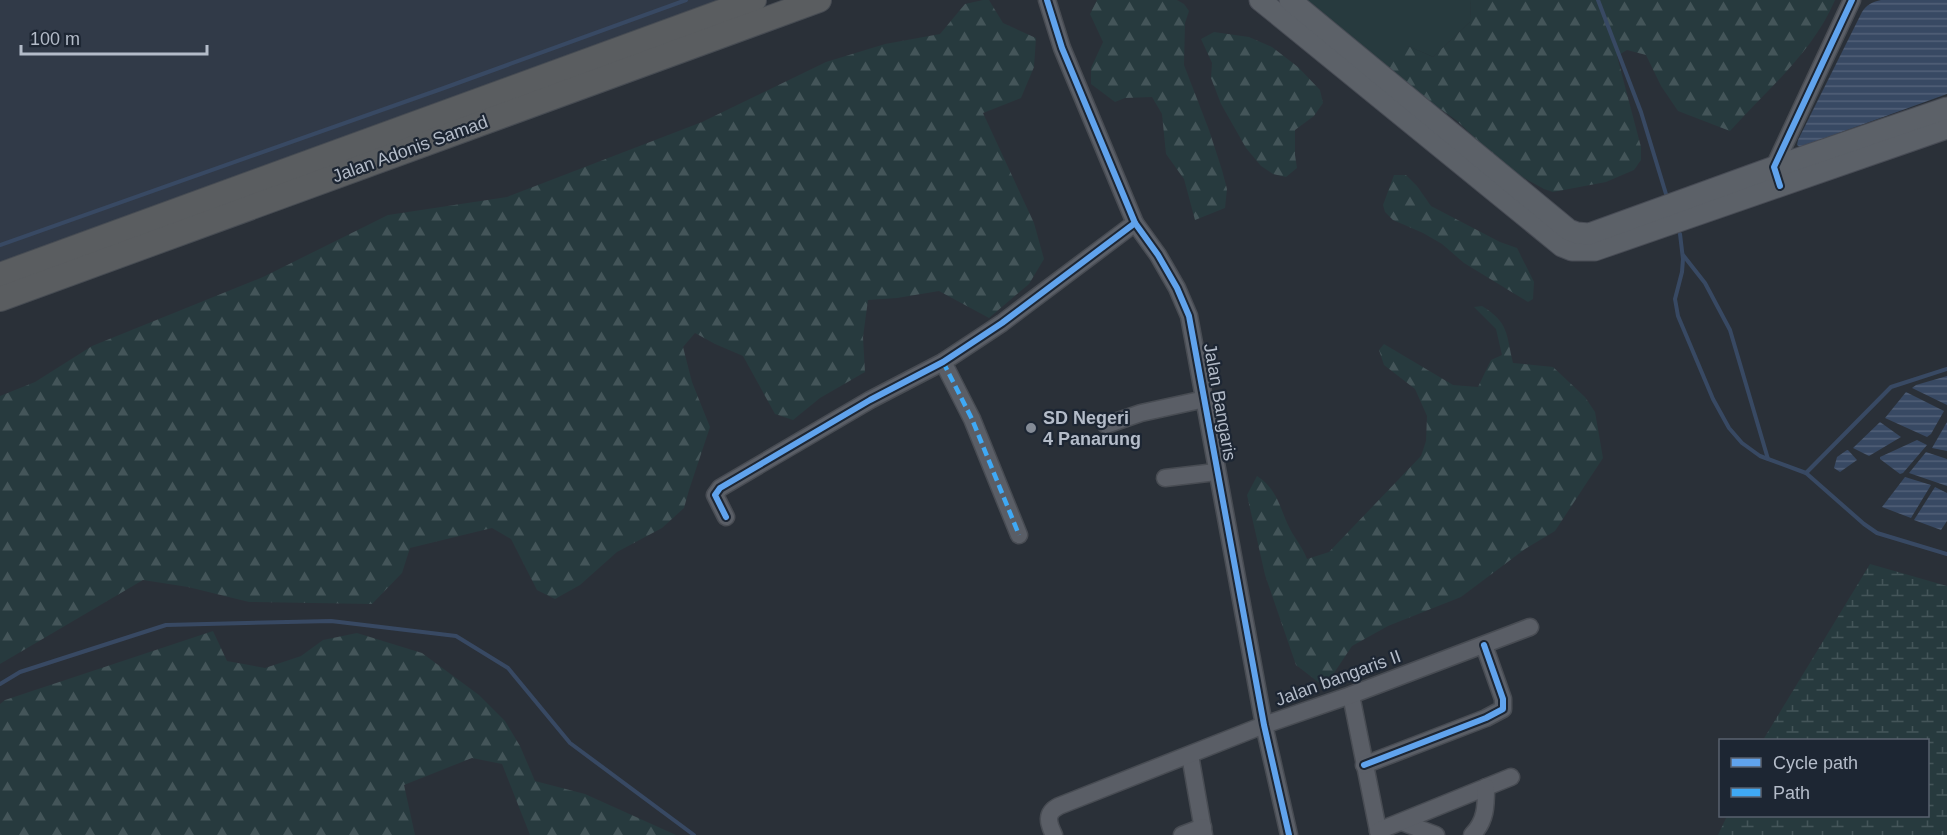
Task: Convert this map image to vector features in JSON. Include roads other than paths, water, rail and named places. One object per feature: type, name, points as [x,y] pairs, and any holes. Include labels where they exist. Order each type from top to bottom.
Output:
[{"type":"highway","name":"Jalan Adonis Samad","points":[[0,275],[754,0]]},
{"type":"highway","name":"Jalan Adonis Samad","points":[[0,299],[780,7],[819,0]]},
{"type":"main road","points":[[1260,0],[1562,246],[1572,250],[1595,250],[1669,214]]},
{"type":"main road","points":[[1290,0],[1569,230],[1577,233],[1589,234],[1693,206],[1777,176],[1947,108]]},
{"type":"main road","points":[[1777,176],[1947,128]]},
{"type":"street","name":"Jalan Bangaris","points":[[1047,0],[1062,48],[1135,223],[1158,255],[1185,306],[1205,399],[1216,472],[1264,725],[1289,835]]},
{"type":"street","points":[[1777,176],[1852,0]]},
{"type":"street","points":[[726,517],[715,495],[720,488],[870,400],[943,362],[1002,324],[1135,223]]},
{"type":"street","points":[[943,362],[972,418],[1019,535]]},
{"type":"street","points":[[1106,425],[1141,413],[1205,399]]},
{"type":"street","points":[[1165,478],[1216,472]]},
{"type":"street","name":"Jalan bangaris II","points":[[1054,835],[1048,820],[1052,809],[1264,725],[1351,695],[1530,627]]},
{"type":"street","points":[[1364,765],[1486,718],[1503,709],[1503,699],[1484,645]]},
{"type":"street","points":[[1351,695],[1378,833],[1511,777]]},
{"type":"street","points":[[1182,835],[1203,831],[1190,755]]},
{"type":"street","points":[[1472,835],[1484,817],[1486,787]]},
{"type":"street","points":[[1402,822],[1436,835]]},
{"type":"water","points":[[1881,0],[1947,0],[1947,94],[1800,147],[1797,145],[1798,140],[1862,12],[1870,4]]},
{"type":"water","points":[[1947,376],[1947,405],[1912,388],[1916,385]]},
{"type":"water","points":[[1906,392],[1944,411],[1927,437],[1885,418]]},
{"type":"water","points":[[1880,422],[1901,437],[1869,456],[1853,448]]},
{"type":"water","points":[[1947,422],[1947,451],[1932,448]]},
{"type":"water","points":[[1917,440],[1927,445],[1903,473],[1900,474],[1880,459],[1880,457]]},
{"type":"water","points":[[1847,450],[1857,460],[1840,472],[1834,468],[1837,457]]},
{"type":"water","points":[[1926,452],[1947,459],[1947,486],[1909,473]]},
{"type":"water","points":[[1905,477],[1931,485],[1911,518],[1882,507]]},
{"type":"water","points":[[1935,487],[1947,493],[1947,521],[1941,530],[1914,520]]},
{"type":"waterway","points":[[0,245],[686,0]]},
{"type":"waterway","points":[[1598,0],[1641,112],[1666,194]]},
{"type":"waterway","points":[[1680,234],[1683,259],[1675,299],[1678,316],[1713,399],[1729,428],[1742,443],[1760,456],[1806,473],[1877,533],[1947,554]]},
{"type":"waterway","points":[[1683,255],[1705,283],[1730,330],[1768,459]]},
{"type":"waterway","points":[[1806,473],[1891,387],[1947,369]]},
{"type":"waterway","points":[[0,684],[20,672],[166,625],[331,621],[456,636],[508,668],[570,743],[694,835]]},
{"type":"place","name":"SD Negeri 4 Panarung","points":[[1031,428]]}]
